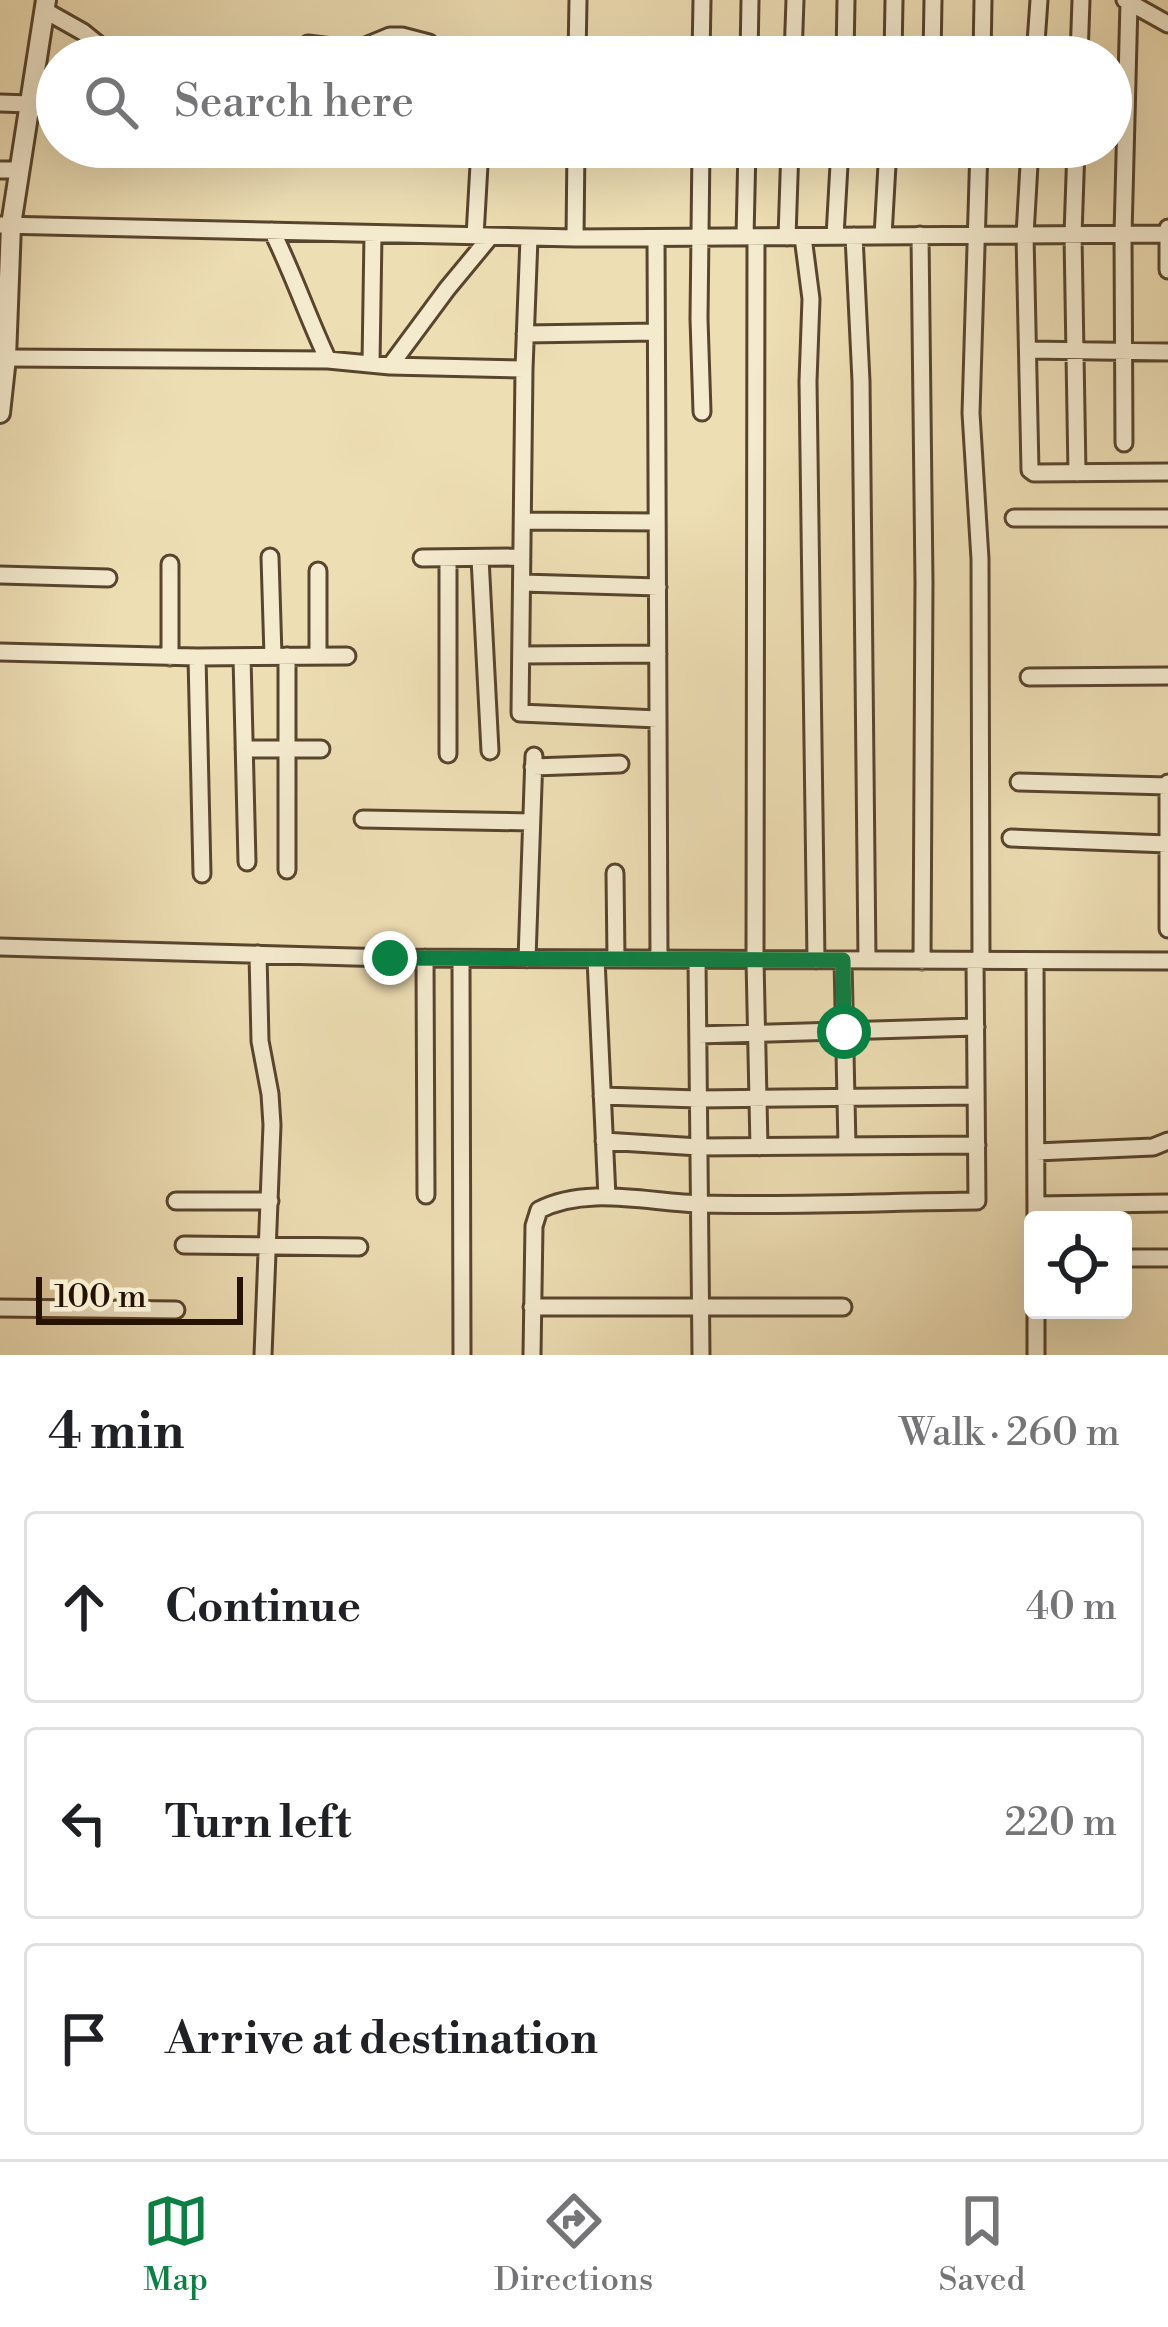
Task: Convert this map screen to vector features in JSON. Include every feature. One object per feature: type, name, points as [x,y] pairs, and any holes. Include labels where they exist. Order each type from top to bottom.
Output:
[{"type":"street","points":[[577,36],[578,0]]},
{"type":"street","points":[[701,0],[701,36]]},
{"type":"street","points":[[749,36],[750,0]]},
{"type":"street","points":[[794,36],[795,0]]},
{"type":"street","points":[[845,0],[845,36]]},
{"type":"street","points":[[893,36],[894,0]]},
{"type":"street","points":[[932,36],[933,0]]},
{"type":"street","points":[[982,36],[983,0]]},
{"type":"street","points":[[1036,36],[1039,0]]},
{"type":"street","points":[[1080,36],[1081,0]]},
{"type":"street","points":[[1126,36],[1127,1],[1148,6],[1168,24]]},
{"type":"street","points":[[41,36],[45,5],[88,36]]},
{"type":"street","points":[[0,413],[9,170],[31,104],[36,69]]},
{"type":"street","points":[[0,103],[31,104]]},
{"type":"street","points":[[390,366],[482,237],[480,168]]},
{"type":"street","points":[[575,238],[576,168]]},
{"type":"street","points":[[701,168],[702,412]]},
{"type":"street","points":[[748,168],[759,1147]]},
{"type":"street","points":[[791,168],[795,237],[811,299],[808,381],[816,960]]},
{"type":"street","points":[[835,236],[839,168]]},
{"type":"street","points":[[883,236],[887,168]]},
{"type":"street","points":[[532,1355],[534,1226],[539,1210],[554,1202],[607,1197],[699,1204],[977,1201],[980,559],[971,413],[979,168]]},
{"type":"street","points":[[1029,168],[1025,235],[1030,470],[1168,472]]},
{"type":"street","points":[[1075,168],[1077,473]]},
{"type":"street","points":[[1124,168],[1124,443]]},
{"type":"street","points":[[5,225],[529,238],[1168,234]]},
{"type":"street","points":[[1168,225],[1168,270]]},
{"type":"street","points":[[272,232],[328,360]]},
{"type":"street","points":[[371,364],[373,234]]},
{"type":"street","points":[[920,235],[922,961]]},
{"type":"street","points":[[854,236],[861,381],[867,960]]},
{"type":"street","points":[[529,238],[520,713],[658,719]]},
{"type":"street","points":[[656,238],[659,959]]},
{"type":"street","points":[[525,334],[656,332]]},
{"type":"street","points":[[1028,350],[1168,352]]},
{"type":"street","points":[[5,358],[328,360],[524,369]]},
{"type":"street","points":[[1014,518],[1168,518]]},
{"type":"street","points":[[523,521],[657,522]]},
{"type":"street","points":[[422,558],[522,556]]},
{"type":"street","points":[[270,557],[287,749],[287,870]]},
{"type":"street","points":[[481,557],[490,751]]},
{"type":"street","points":[[448,558],[448,754]]},
{"type":"street","points":[[170,564],[170,657]]},
{"type":"street","points":[[317,572],[317,656]]},
{"type":"street","points":[[0,574],[108,578]]},
{"type":"street","points":[[522,583],[658,587]]},
{"type":"street","points":[[0,652],[346,656]]},
{"type":"street","points":[[521,655],[658,654]]},
{"type":"street","points":[[197,657],[202,874]]},
{"type":"street","points":[[242,657],[248,862]]},
{"type":"street","points":[[1029,677],[1168,676]]},
{"type":"street","points":[[244,749],[320,748]]},
{"type":"street","points":[[526,959],[534,762],[620,764]]},
{"type":"street","points":[[1019,782],[1168,784],[1168,929]]},
{"type":"street","points":[[364,819],[531,822]]},
{"type":"street","points":[[1011,838],[1168,844]]},
{"type":"street","points":[[615,873],[616,959]]},
{"type":"street","points":[[0,947],[425,958],[1168,961]]},
{"type":"street","points":[[258,954],[260,1041],[270,1094],[263,1355]]},
{"type":"street","points":[[425,958],[426,1195]]},
{"type":"street","points":[[461,958],[462,1355]]},
{"type":"street","points":[[596,959],[607,1197]]},
{"type":"street","points":[[697,960],[700,1355]]},
{"type":"street","points":[[843,960],[847,1146]]},
{"type":"street","points":[[1035,961],[1036,1211]]},
{"type":"street","points":[[698,1035],[976,1027]]},
{"type":"street","points":[[602,1096],[976,1096]]},
{"type":"street","points":[[604,1141],[699,1147],[977,1145]]},
{"type":"street","points":[[1036,1152],[1153,1147],[1168,1142]]},
{"type":"street","points":[[176,1201],[270,1201]]},
{"type":"street","points":[[1062,1211],[1168,1203]]},
{"type":"street","points":[[184,1245],[359,1247]]},
{"type":"street","points":[[1132,1258],[1168,1258]]},
{"type":"street","points":[[532,1307],[843,1307]]},
{"type":"street","points":[[0,1308],[176,1310]]},
{"type":"street","points":[[1036,1319],[1036,1355]]},
{"type":"route","points":[[390,958],[843,960],[844,1032]]}]
